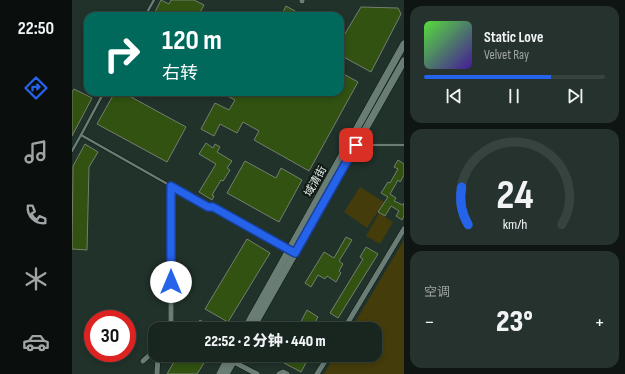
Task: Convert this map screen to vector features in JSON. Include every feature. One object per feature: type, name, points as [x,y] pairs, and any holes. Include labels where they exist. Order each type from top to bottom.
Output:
[{"type":"street","name":"域清街","points":[[256,322],[348,145],[404,44]]},
{"type":"street","name":"域清街","points":[[249,322],[356,145],[404,61]]},
{"type":"street","points":[[171,186],[171,322]]},
{"type":"street","points":[[348,322],[404,229]]},
{"type":"street","points":[[143,361],[148,356]]},
{"type":"street","points":[[157,374],[158,362]]},
{"type":"street","points":[[220,374],[228,362]]},
{"type":"street","points":[[226,374],[230,362]]},
{"type":"street","points":[[239,362],[257,374]]},
{"type":"street","points":[[317,374],[325,362]]},
{"type":"street","points":[[279,374],[283,372],[287,374]]},
{"type":"lane","points":[[147,12],[154,0]]},
{"type":"lane","points":[[72,151],[102,96]]},
{"type":"lane","points":[[81,135],[208,207],[213,207],[292,251]]},
{"type":"lane","points":[[348,145],[404,145]]},
{"type":"shaded area","points":[[360,187],[384,202],[367,228],[344,212]]},
{"type":"shaded area","points":[[379,213],[393,222],[380,244],[366,236]]},
{"type":"shaded area","points":[[404,240],[404,374],[324,374],[331,362],[382,362],[382,322],[355,322]]},
{"type":"building","points":[[161,0],[169,4],[171,0],[194,0],[204,5],[200,12],[155,12]]},
{"type":"building","points":[[286,6],[297,12],[283,12]]},
{"type":"building","points":[[361,7],[398,8],[401,14],[371,72],[344,57],[344,35]]},
{"type":"building","points":[[344,74],[358,82],[309,171],[254,140],[259,131],[243,122],[237,133],[220,124],[214,136],[201,129],[215,103],[229,110],[235,100],[228,96],[344,96]]},
{"type":"building","points":[[74,89],[84,94],[84,96],[92,98],[72,136],[72,92]]},
{"type":"building","points":[[113,96],[129,96],[186,127],[167,162],[97,124]]},
{"type":"building","points":[[206,143],[213,148],[215,144],[220,147],[217,152],[232,161],[227,168],[230,170],[223,181],[221,180],[212,195],[214,196],[212,200],[199,192],[216,164],[199,154]]},
{"type":"building","points":[[85,144],[98,152],[89,167],[87,250],[72,249],[73,166]]},
{"type":"building","points":[[398,160],[404,164],[404,175],[400,182],[398,180],[390,194],[396,198],[394,201],[403,205],[404,203],[404,216],[402,220],[396,216],[399,211],[391,206],[385,216],[378,212],[388,197],[381,193],[388,182],[390,183],[398,169],[394,167]]},
{"type":"building","points":[[245,161],[276,178],[281,168],[302,180],[279,222],[227,193]]},
{"type":"building","points":[[346,237],[352,240],[339,261],[343,264],[339,271],[341,273],[336,282],[327,276],[325,279],[318,275],[311,287],[305,283],[324,252],[334,258]]},
{"type":"building","points":[[247,239],[270,253],[228,322],[205,309]]},
{"type":"building","points":[[366,247],[378,254],[338,318],[330,313],[363,259],[360,257]]},
{"type":"building","points":[[307,310],[318,317],[315,322],[301,322]]},
{"type":"building","points":[[174,362],[205,362],[197,374],[167,374]]},
{"type":"building","points":[[284,362],[306,362],[301,372]]},
{"type":"route","points":[[171,282],[171,186],[208,207],[213,207],[295,253],[356,145]]}]
